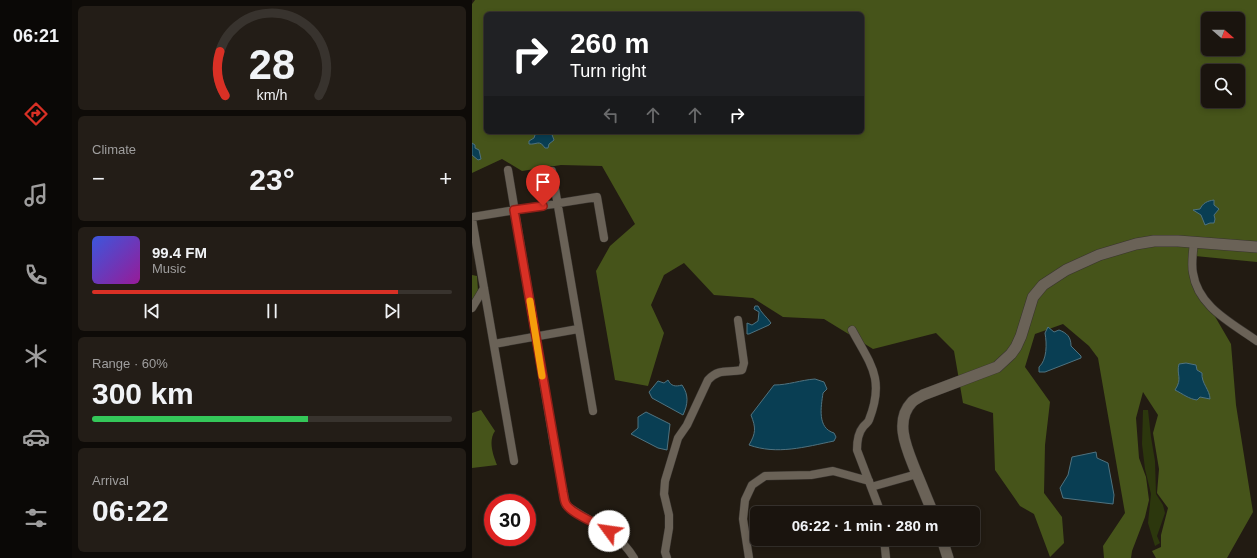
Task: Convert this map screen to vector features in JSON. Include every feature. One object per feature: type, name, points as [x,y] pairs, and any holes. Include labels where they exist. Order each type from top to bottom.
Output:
[{"type":"street","points":[[508,170],[566,505],[579,515],[602,526],[616,537],[634,558]]},
{"type":"street","points":[[552,171],[593,411]]},
{"type":"street","points":[[514,461],[472,218],[597,197],[604,238]]},
{"type":"street","points":[[930,506],[902,435],[903,422],[909,407],[913,401],[923,395],[997,367],[1016,348],[1033,297],[1043,285],[1066,270],[1099,255],[1121,248],[1154,241],[1194,242],[1257,247]]},
{"type":"street","points":[[1194,242],[1192,273],[1198,293],[1210,307],[1257,341]]},
{"type":"street","points":[[472,308],[484,288]]},
{"type":"street","points":[[666,558],[665,552],[669,528],[669,516],[664,494],[665,481],[671,457],[678,438],[687,425],[708,380],[713,374],[721,371],[742,370],[744,363],[738,320]]},
{"type":"street","points":[[494,344],[578,329]]},
{"type":"street","points":[[852,330],[875,374],[877,388],[876,400],[868,422],[862,428],[857,441],[857,450],[878,506]]},
{"type":"street","points":[[749,558],[742,519],[745,500],[752,485],[765,476],[811,475],[833,471],[870,484],[917,474]]},
{"type":"street","points":[[885,546],[886,558]]},
{"type":"street","points":[[944,546],[948,558]]},
{"type":"green space","points":[[475,0],[1257,0],[1257,262],[1195,256],[1195,282],[1231,344],[1236,405],[1253,512],[1227,558],[1156,558],[1152,551],[1161,547],[1161,535],[1168,508],[1157,493],[1159,469],[1153,433],[1158,415],[1143,392],[1136,418],[1139,458],[1146,477],[1149,500],[1145,517],[1132,551],[1131,558],[1104,558],[1103,546],[1125,513],[1098,358],[1089,346],[1063,324],[1035,334],[1025,367],[1050,402],[1045,445],[1044,493],[1062,517],[1064,543],[1050,557],[1034,514],[1020,506],[995,470],[993,413],[963,403],[954,351],[936,333],[873,349],[824,319],[783,317],[753,298],[714,295],[684,263],[664,275],[651,305],[664,333],[648,386],[615,380],[596,271],[610,246],[635,224],[602,166],[561,165],[522,171],[502,159],[472,173],[472,4]]},
{"type":"green space","points":[[472,275],[477,276],[478,291],[472,300]]},
{"type":"green space","points":[[481,410],[495,431],[492,444],[497,465],[472,468],[472,413]]},
{"type":"green space","points":[[1143,410],[1148,410],[1155,461],[1156,494],[1163,505],[1165,513],[1157,536],[1160,543],[1155,546],[1148,523],[1151,494],[1145,469],[1142,444]]},
{"type":"water","points":[[534,134],[552,134],[554,140],[549,144],[548,148],[545,148],[539,143],[529,144],[529,141],[534,138]]},
{"type":"water","points":[[472,143],[475,145],[475,148],[479,150],[481,159],[478,160],[472,155]]},
{"type":"water","points":[[1214,200],[1214,205],[1219,209],[1214,215],[1214,223],[1205,225],[1201,215],[1193,210],[1200,209],[1202,205]]},
{"type":"water","points":[[755,306],[758,306],[771,323],[747,334],[747,323],[752,325],[758,321],[759,312],[754,309]]},
{"type":"water","points":[[1048,327],[1054,332],[1059,330],[1064,332],[1070,340],[1071,346],[1081,356],[1081,358],[1045,372],[1039,372],[1039,367],[1045,356],[1045,333]]},
{"type":"water","points":[[1186,363],[1196,365],[1197,370],[1202,373],[1210,399],[1200,397],[1197,400],[1175,390],[1179,382],[1179,364]]},
{"type":"water","points":[[815,379],[824,382],[827,389],[823,393],[821,416],[825,427],[834,433],[836,437],[834,441],[802,448],[781,450],[760,448],[749,445],[753,437],[754,430],[754,423],[751,415],[774,385]]},
{"type":"water","points":[[668,380],[672,385],[682,385],[686,392],[687,400],[683,415],[652,398],[649,392],[658,381],[664,383]]},
{"type":"water","points":[[646,412],[670,424],[667,450],[658,448],[631,434],[638,428],[638,417]]},
{"type":"water","points":[[1096,452],[1097,458],[1108,463],[1114,495],[1113,504],[1063,498],[1060,488],[1068,475],[1072,457]]},
{"type":"slow traffic","points":[[530,301],[542,376]]},
{"type":"route","points":[[543,206],[514,210],[563,492],[566,505],[579,515],[609,531]]}]
